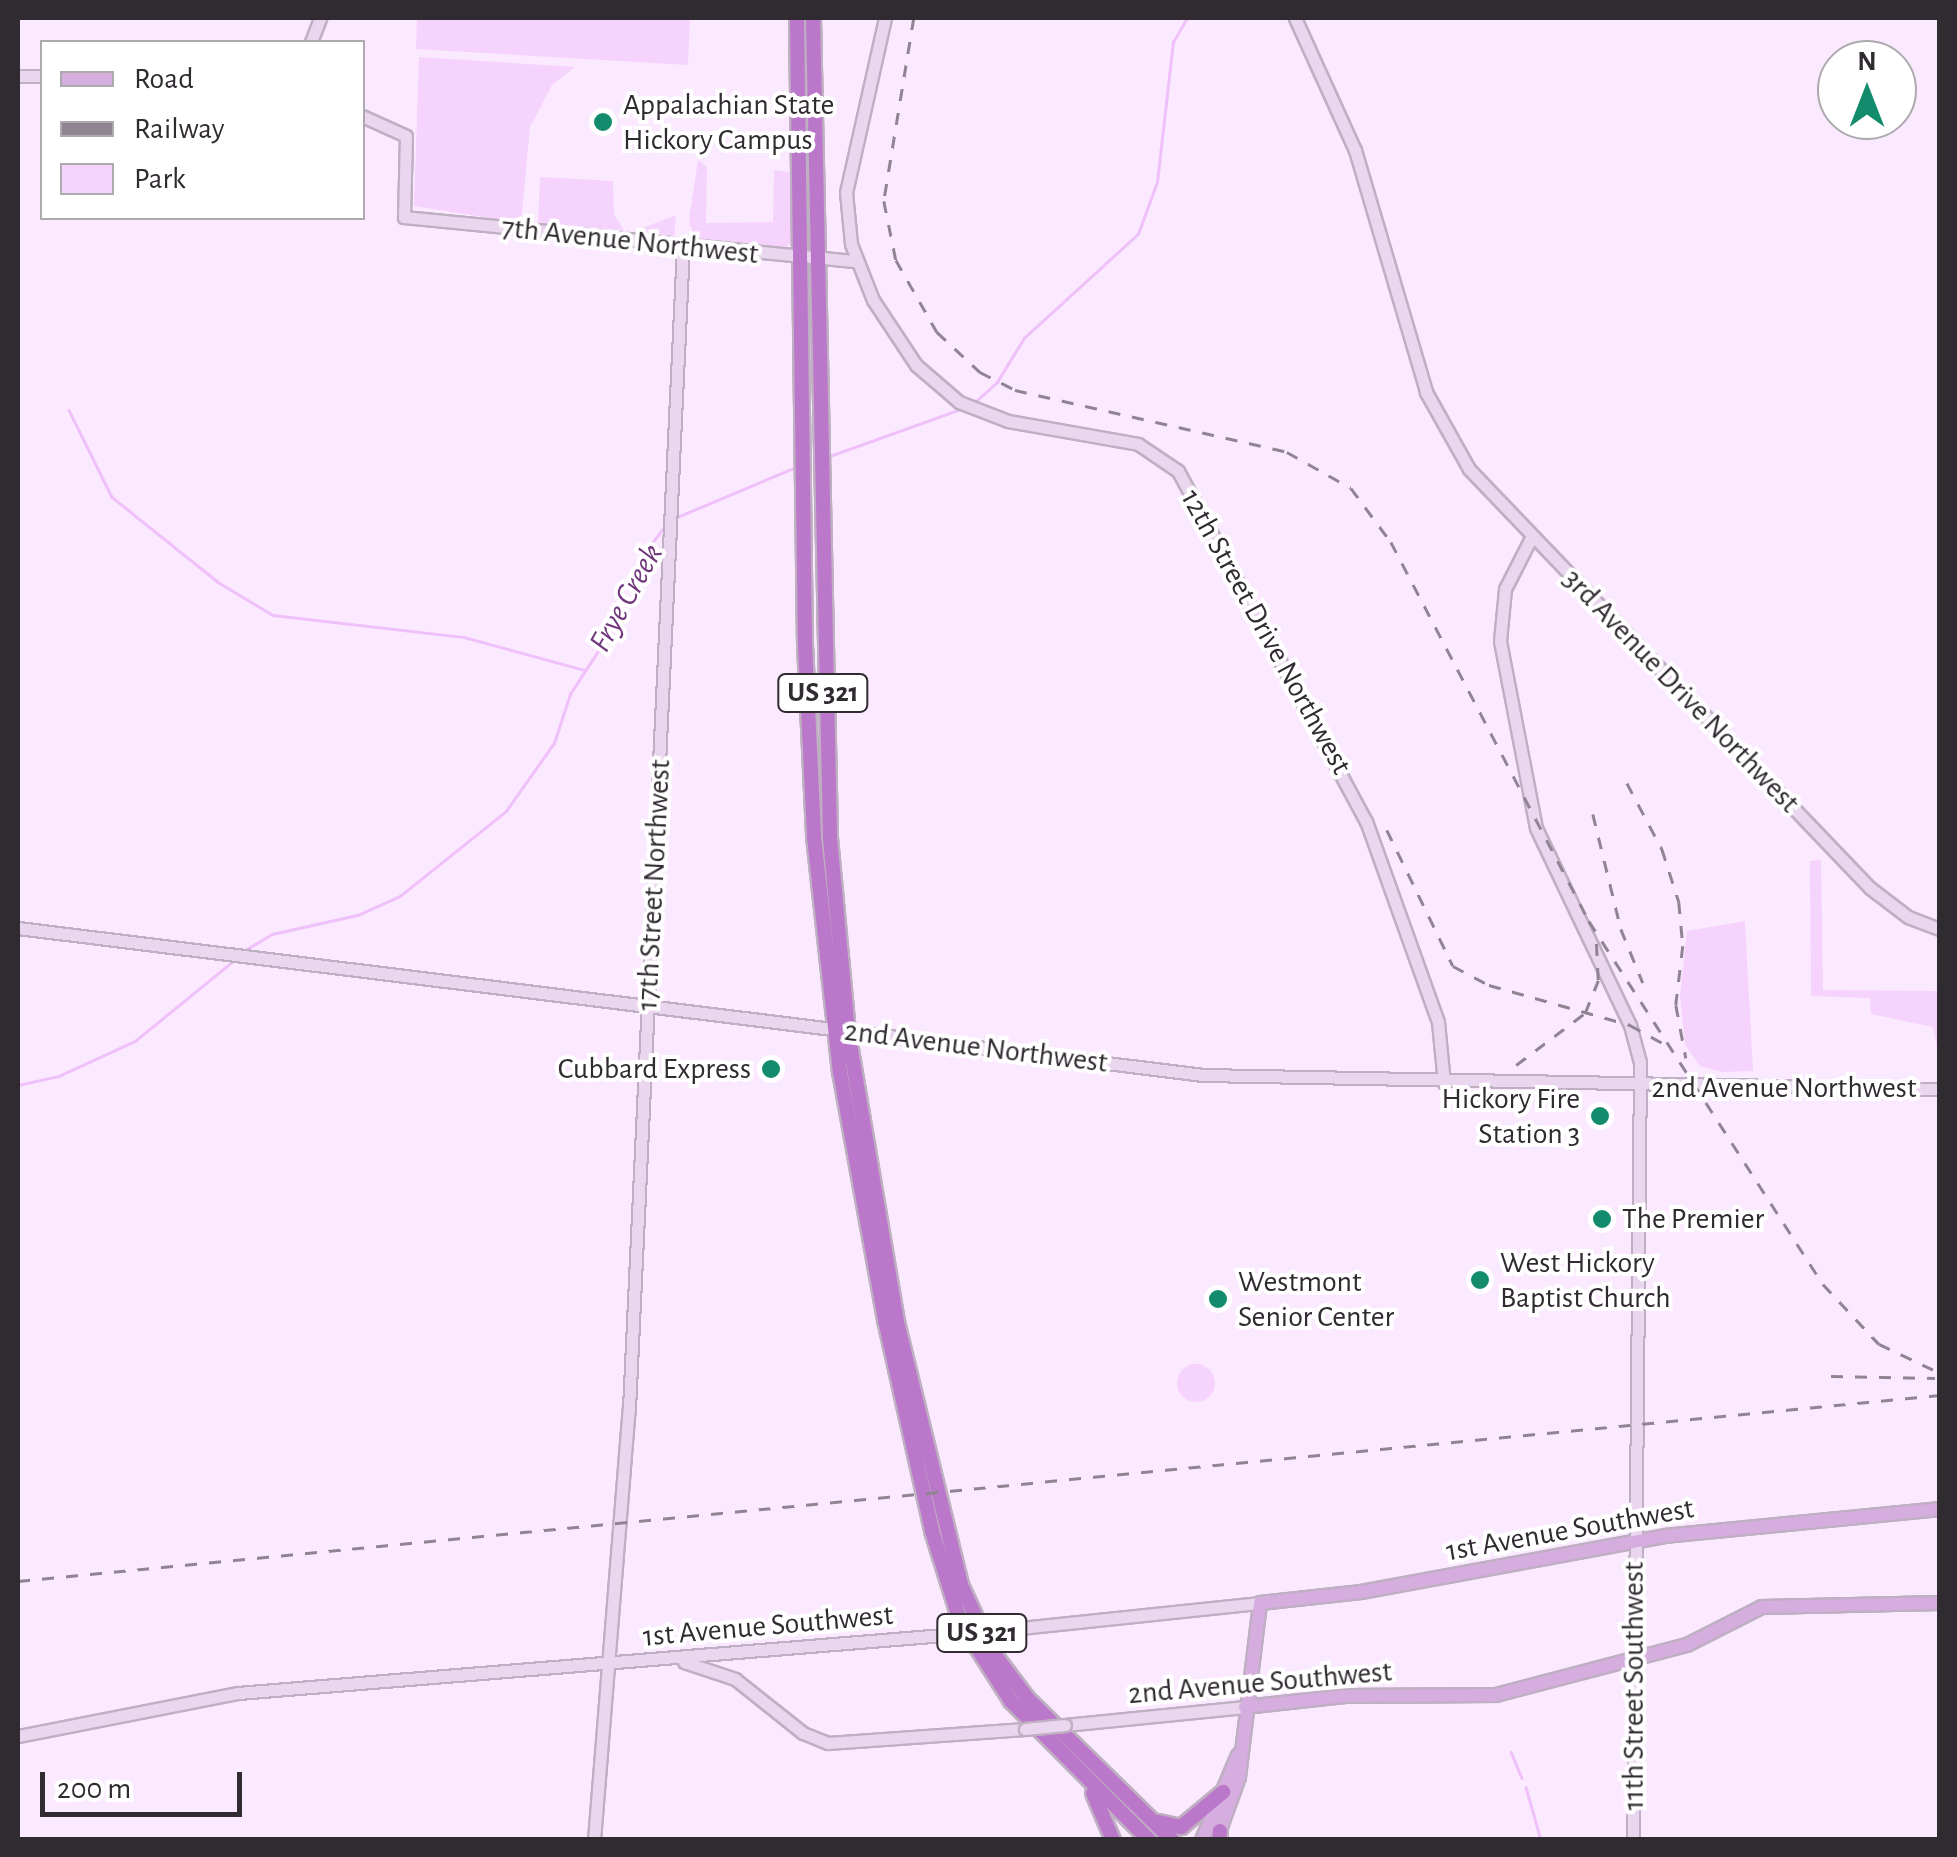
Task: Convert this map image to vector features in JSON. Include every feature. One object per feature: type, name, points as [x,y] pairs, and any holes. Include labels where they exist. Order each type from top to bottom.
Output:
[{"type":"highway","name":"US 321","points":[[797,18],[805,663],[841,1032],[884,1320],[947,1587],[997,1684],[1149,1840]]},
{"type":"highway","name":"US 321","points":[[814,18],[825,741],[841,1032],[896,1312],[961,1585],[1010,1678],[1132,1805],[1172,1840]]},
{"type":"highway","points":[[1082,1775],[1113,1840]]},
{"type":"highway","points":[[1132,1805],[1164,1826],[1181,1827],[1224,1792]]},
{"type":"main road","name":"12th Street Drive Northwest","points":[[885,18],[847,179],[856,261],[907,355],[958,402],[974,410],[1138,444],[1178,471],[1353,791],[1441,1034],[1444,1083]]},
{"type":"main road","name":"3rd Avenue Drive Northwest","points":[[1295,18],[1361,168],[1442,429],[1532,536],[1870,888],[1908,917],[1940,930]]},
{"type":"main road","name":"7th Avenue Northwest","points":[[365,117],[406,136],[404,217],[856,261]]},
{"type":"main road","name":"17th Street Northwest","points":[[594,1840],[620,1523],[683,247]]},
{"type":"main road","name":"11th Street Southwest","points":[[1532,536],[1506,586],[1500,641],[1536,828],[1630,1026],[1640,1088],[1634,1840]]},
{"type":"main road","name":"2nd Avenue Northwest","points":[[18,928],[1203,1075],[1640,1088],[1940,1089]]},
{"type":"main road","name":"1st Avenue Southwest","points":[[18,1736],[222,1695],[610,1665],[1260,1603],[1360,1592],[1634,1541],[1940,1509]]},
{"type":"main road","points":[[1219,1837],[1239,1777],[1238,1755],[1260,1603]]},
{"type":"main road","name":"2nd Avenue Southwest","points":[[654,1661],[720,1670],[803,1733],[837,1745],[1345,1696],[1496,1695],[1687,1645],[1762,1607],[1940,1603]]},
{"type":"main road","points":[[1202,1840],[1238,1755]]},
{"type":"green space","points":[[417,18],[690,18],[688,65],[416,49]]},
{"type":"green space","points":[[419,57],[575,67],[552,85],[530,127],[521,223],[414,206]]},
{"type":"green space","points":[[698,160],[707,167],[706,223],[773,222],[774,170],[793,173],[793,241],[784,249],[694,240],[689,219]]},
{"type":"green space","points":[[540,177],[613,181],[614,215],[624,230],[617,235],[538,226]]},
{"type":"green space","points":[[676,215],[674,238],[635,231]]},
{"type":"green space","points":[[1821,860],[1823,990],[1939,991],[1939,1059],[1933,1027],[1871,1014],[1870,998],[1811,996],[1810,861]]},
{"type":"green space","points":[[1745,921],[1753,1071],[1723,1072],[1700,1066],[1685,1045],[1680,995],[1687,931]]},
{"type":"green space","points":[[1196,1364],[1209,1370],[1215,1383],[1209,1396],[1196,1402],[1183,1396],[1177,1383],[1183,1370]]},
{"type":"waterway","name":"Frye Creek","points":[[975,402],[997,382],[1024,338],[1138,234],[1157,182],[1173,42],[1187,18]]},
{"type":"waterway","name":"Frye Creek","points":[[827,457],[964,408]]},
{"type":"waterway","points":[[69,410],[112,497],[218,582],[273,615],[464,637],[585,670]]},
{"type":"waterway","name":"Frye Creek","points":[[675,518],[796,467]]},
{"type":"waterway","name":"Frye Creek","points":[[242,952],[272,934],[358,915],[400,896],[506,811],[554,743],[570,694],[641,585],[652,543],[665,526]]},
{"type":"waterway","name":"Frye Creek","points":[[18,1085],[59,1076],[135,1041],[233,961]]},
{"type":"waterway","points":[[1511,1752],[1522,1778]]},
{"type":"waterway","points":[[1526,1787],[1541,1840]]},
{"type":"railway","points":[[914,18],[884,201],[896,260],[937,332],[980,372],[1015,390],[1287,452],[1351,488],[1391,542],[1589,921],[1823,1284],[1879,1344],[1940,1373]]},
{"type":"railway","points":[[1627,783],[1662,849],[1679,902],[1683,946],[1676,1005],[1686,1058]]},
{"type":"railway","points":[[1593,814],[1621,929],[1643,983]]},
{"type":"railway","points":[[1387,830],[1453,966],[1489,985],[1630,1025],[1666,1045]]},
{"type":"railway","points":[[1516,1065],[1585,1013],[1598,980],[1596,940]]},
{"type":"railway","points":[[1831,1376],[1935,1378]]},
{"type":"railway","points":[[18,1581],[1940,1395]]},
{"type":"place","name":"Appalachian State Hickory Campus","points":[[603,122]]},
{"type":"place","name":"Cubbard Express","points":[[771,1069]]},
{"type":"place","name":"Hickory Fire Station 3","points":[[1600,1116]]},
{"type":"place","name":"The Premier","points":[[1602,1219]]},
{"type":"place","name":"West Hickory Baptist Church","points":[[1480,1280]]},
{"type":"place","name":"Westmont Senior Center","points":[[1218,1299]]}]
